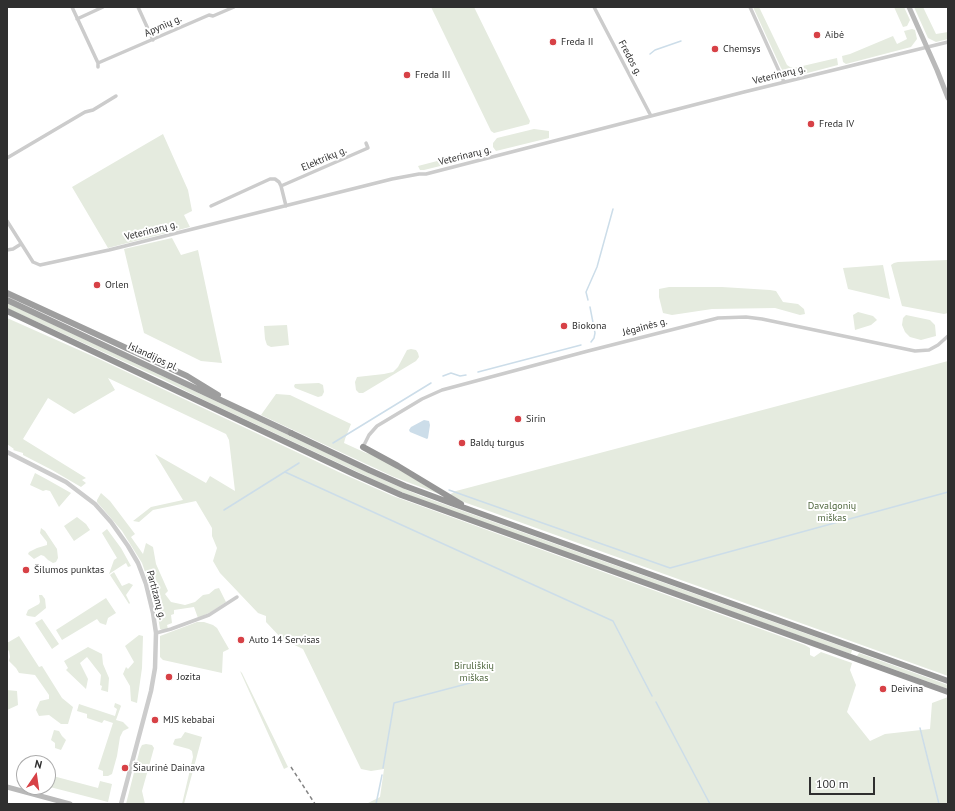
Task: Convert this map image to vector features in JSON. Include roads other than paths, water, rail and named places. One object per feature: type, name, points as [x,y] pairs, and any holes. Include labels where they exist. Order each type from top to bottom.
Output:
[{"type":"highway","points":[[7,293],[187,376],[250,414]]},
{"type":"highway","name":"Islandijos pl.","points":[[7,300],[405,486],[472,511]]},
{"type":"highway","name":"Islandijos pl.","points":[[7,311],[401,495],[948,692]]},
{"type":"highway","points":[[363,447],[472,511],[948,681]]},
{"type":"main road","points":[[909,7],[948,98]]},
{"type":"main road","points":[[7,787],[70,804]]},
{"type":"street","points":[[72,7],[77,20],[103,7]]},
{"type":"street","points":[[138,7],[153,40]]},
{"type":"street","name":"Apynių g.","points":[[77,20],[98,65],[209,15],[213,16],[234,7]]},
{"type":"street","name":"Fredos g.","points":[[594,7],[651,116]]},
{"type":"street","points":[[750,7],[784,82]]},
{"type":"street","name":"Veterinarų g.","points":[[7,221],[32,262],[40,265],[109,250],[392,180],[419,174],[426,174],[784,82],[948,42]]},
{"type":"street","points":[[7,158],[85,112],[93,110],[116,96]]},
{"type":"street","name":"Elektrikų g.","points":[[281,186],[368,148],[366,142]]},
{"type":"street","points":[[211,206],[270,179],[275,179],[281,186],[286,206]]},
{"type":"street","points":[[7,250],[21,244]]},
{"type":"street","name":"Jėgainės g.","points":[[363,447],[369,435],[377,426],[442,390],[557,358],[718,318],[746,317],[762,319],[915,351],[929,350],[938,346],[948,336]]},
{"type":"street","name":"Partizanų g.","points":[[7,452],[54,475],[76,488],[91,501],[111,522],[126,542],[138,563],[150,598],[156,633],[155,668],[151,691],[121,804]]},
{"type":"street","points":[[156,633],[209,615],[237,597]]},
{"type":"water","points":[[424,420],[429,421],[430,425],[427,439],[410,432],[409,430],[411,427]]},
{"type":"waterway","points":[[650,54],[655,50],[681,41]]},
{"type":"waterway","points":[[588,300],[586,292],[597,267],[613,209]]},
{"type":"waterway","points":[[590,307],[595,333],[591,342]]},
{"type":"waterway","points":[[478,372],[581,345]]},
{"type":"waterway","points":[[443,376],[451,373],[460,376],[466,375]]},
{"type":"waterway","points":[[333,443],[431,383]]},
{"type":"waterway","points":[[224,510],[299,463]]},
{"type":"waterway","points":[[285,472],[613,621],[652,696]]},
{"type":"waterway","points":[[449,490],[670,568],[948,492]]},
{"type":"waterway","points":[[383,768],[394,703],[489,678]]},
{"type":"waterway","points":[[656,702],[710,804]]},
{"type":"waterway","points":[[920,728],[939,804]]},
{"type":"waterway","points":[[376,804],[382,775]]},
{"type":"railway","points":[[291,767],[315,804]]},
{"type":"place","name":"Aibė","points":[[817,35]]},
{"type":"place","name":"Freda II","points":[[553,42]]},
{"type":"place","name":"Chemsys","points":[[715,49]]},
{"type":"place","name":"Freda III","points":[[407,75]]},
{"type":"place","name":"Freda IV","points":[[811,124]]},
{"type":"place","name":"Orlen","points":[[97,285]]},
{"type":"place","name":"Biokona","points":[[564,326]]},
{"type":"place","name":"Sirin","points":[[518,419]]},
{"type":"place","name":"Baldų turgus","points":[[462,443]]},
{"type":"place","name":"Šilumos punktas","points":[[26,570]]},
{"type":"place","name":"Auto 14 Servisas","points":[[241,640]]},
{"type":"place","name":"Jozita","points":[[169,677]]},
{"type":"place","name":"Deivina","points":[[883,689]]},
{"type":"place","name":"MJS kebabai","points":[[155,720]]},
{"type":"place","name":"Šiaurinė Dainava","points":[[125,768]]},
{"type":"park label","name":"Davalgonių miškas","points":[[832,512]]},
{"type":"park label","name":"Biruliškių miškas","points":[[474,672]]}]
